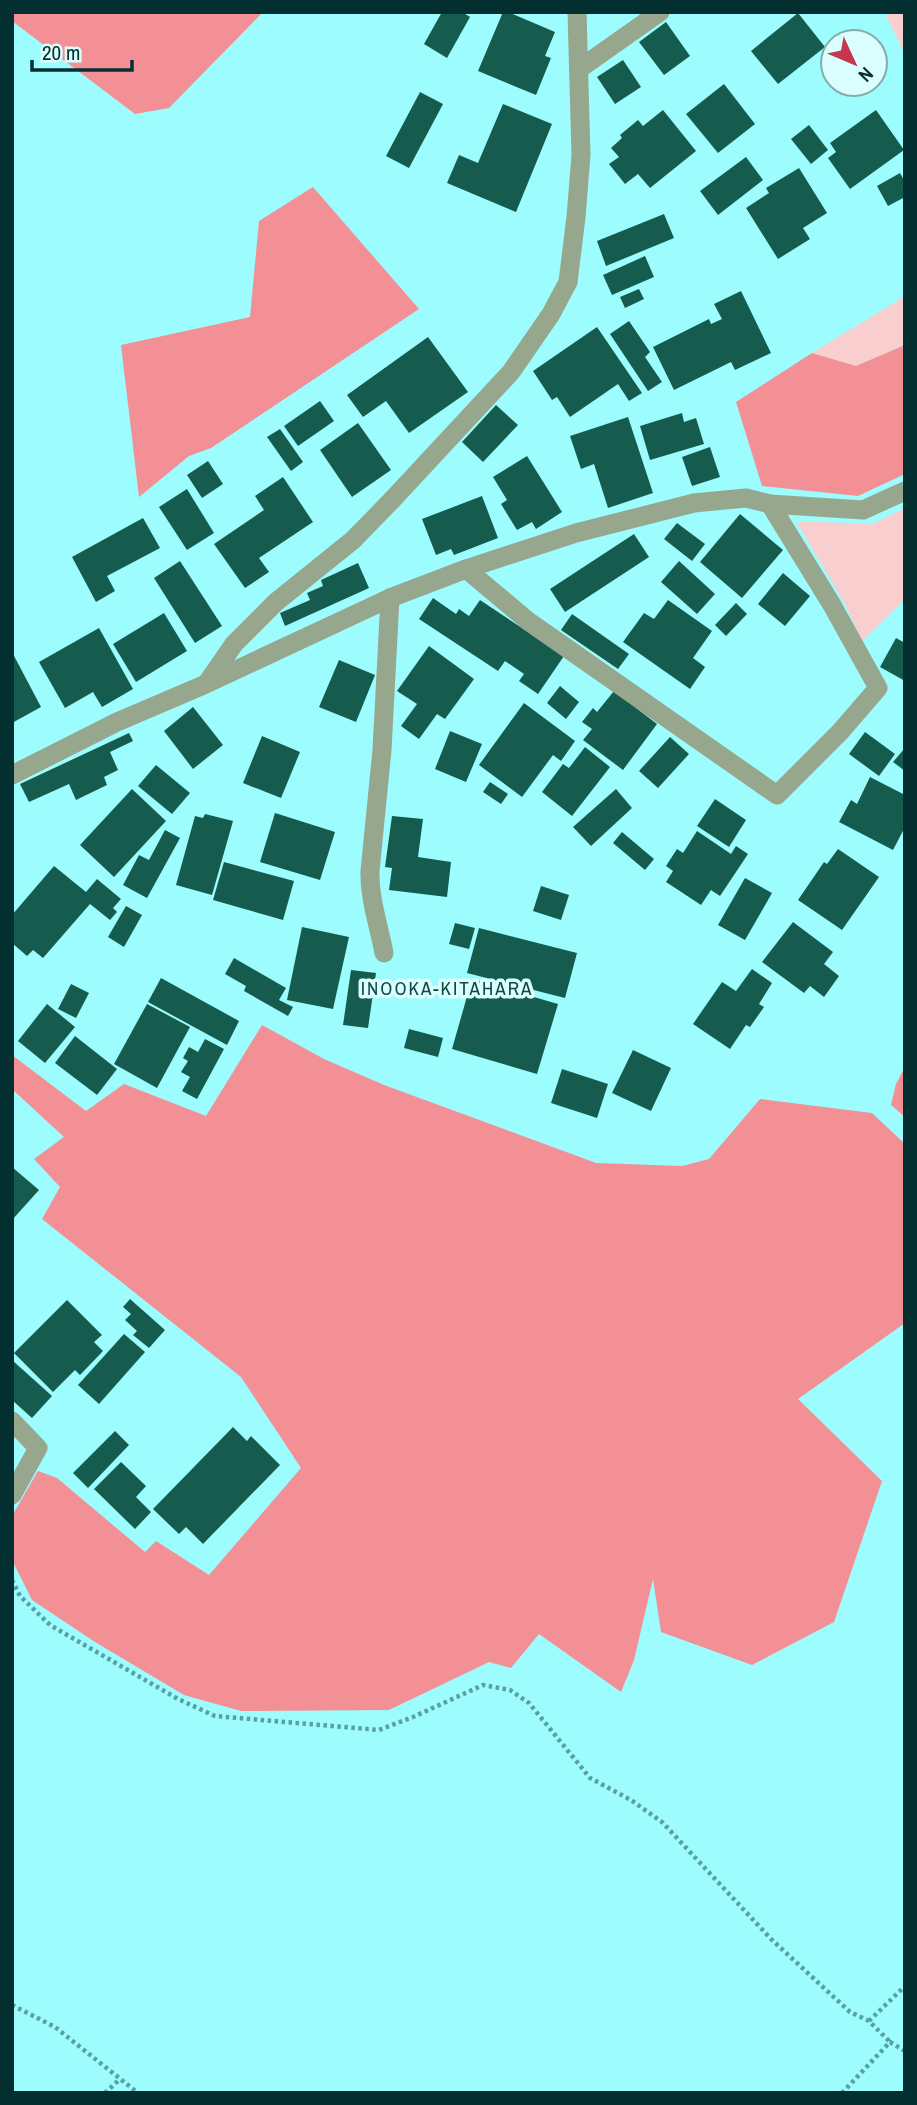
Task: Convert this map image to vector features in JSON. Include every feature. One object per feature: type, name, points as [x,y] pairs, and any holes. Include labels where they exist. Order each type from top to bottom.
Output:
[{"type":"street","points":[[206,684],[234,645],[275,602],[353,540],[411,480],[511,372],[551,314],[568,282],[582,155],[578,12]]},
{"type":"street","points":[[579,69],[660,12]]},
{"type":"street","points":[[12,775],[117,722],[206,684],[390,598],[576,533],[694,503],[746,498],[770,504],[863,510],[905,491]]},
{"type":"street","points":[[467,569],[528,621],[777,795],[840,732],[878,688],[832,605],[770,504]]},
{"type":"street","points":[[384,953],[376,909],[369,889],[382,750],[390,598]]},
{"type":"street","points":[[12,1422],[38,1448],[12,1495]]},
{"type":"path","points":[[12,1580],[20,1596],[50,1625],[178,1699],[215,1716],[379,1730],[483,1685],[510,1690],[529,1703],[590,1778],[631,1800],[662,1822],[771,1939],[850,2012],[869,2021],[890,2042],[905,2051]]},
{"type":"path","points":[[869,2021],[905,1986]]},
{"type":"path","points":[[12,2005],[55,2027],[138,2093]]},
{"type":"path","points":[[842,2093],[890,2042]]},
{"type":"path","points":[[105,2093],[120,2079]]},
{"type":"shaded area","points":[[12,12],[263,12],[169,108],[135,114],[12,21]]},
{"type":"shaded area","points":[[891,12],[905,12],[905,54],[886,16]]},
{"type":"shaded area","points":[[313,187],[419,309],[211,448],[189,456],[139,497],[121,345],[250,317],[259,221]]},
{"type":"shaded area","points":[[905,296],[905,345],[856,366],[812,353]]},
{"type":"shaded area","points":[[905,345],[905,474],[858,496],[762,486],[736,402],[812,353],[856,366]]},
{"type":"shaded area","points":[[905,508],[905,599],[862,641],[845,604],[796,521],[872,524]]},
{"type":"shaded area","points":[[262,1025],[324,1059],[384,1085],[596,1163],[682,1166],[709,1159],[760,1099],[872,1113],[905,1144],[905,1323],[798,1399],[882,1481],[834,1622],[752,1665],[661,1632],[653,1579],[634,1660],[621,1692],[539,1634],[511,1668],[489,1662],[389,1710],[241,1711],[184,1695],[95,1642],[32,1600],[12,1560],[12,1516],[38,1471],[57,1478],[145,1552],[156,1541],[209,1575],[301,1468],[241,1377],[42,1219],[60,1187],[34,1159],[64,1137],[12,1089],[12,1055],[86,1111],[124,1084],[206,1116]]},
{"type":"shaded area","points":[[905,1067],[905,1117],[891,1105],[896,1084]]},
{"type":"building","points":[[442,12],[462,12],[470,17],[447,58],[424,44]]},
{"type":"building","points":[[503,12],[555,32],[545,56],[551,58],[536,95],[478,71]]},
{"type":"building","points":[[798,13],[819,39],[819,52],[778,84],[751,51]]},
{"type":"building","points":[[666,22],[690,56],[664,75],[639,42]]},
{"type":"building","points":[[623,60],[641,87],[615,104],[597,77]]},
{"type":"building","points":[[724,84],[755,124],[718,153],[686,114]]},
{"type":"building","points":[[420,92],[443,104],[409,168],[386,156]]},
{"type":"building","points":[[503,104],[552,124],[516,212],[447,183],[459,155],[478,163]]},
{"type":"building","points":[[663,110],[696,151],[650,188],[638,174],[625,184],[609,164],[619,157],[611,148],[622,138],[620,135],[638,120],[643,126]]},
{"type":"building","points":[[876,110],[904,150],[850,189],[828,158],[836,152],[830,143]]},
{"type":"building","points":[[809,125],[828,150],[811,164],[791,139]]},
{"type":"building","points":[[746,157],[763,180],[718,215],[700,191]]},
{"type":"building","points":[[799,168],[827,213],[803,228],[810,239],[778,259],[746,208],[769,193],[766,188]]},
{"type":"building","points":[[900,173],[905,182],[905,197],[888,206],[877,186]]},
{"type":"building","points":[[664,214],[674,238],[606,266],[597,241]]},
{"type":"building","points":[[645,256],[654,277],[612,295],[603,275]]},
{"type":"building","points":[[639,289],[644,299],[625,308],[620,297]]},
{"type":"building","points":[[741,291],[771,353],[735,370],[731,362],[674,390],[653,347],[709,319],[711,324],[722,319],[714,304]]},
{"type":"building","points":[[629,321],[650,352],[645,357],[662,382],[648,391],[610,334]]},
{"type":"building","points":[[597,327],[642,393],[629,401],[618,384],[570,417],[557,397],[552,400],[533,371]]},
{"type":"building","points":[[428,337],[468,392],[409,433],[386,401],[363,417],[347,395]]},
{"type":"building","points":[[320,401],[334,421],[298,446],[284,426]]},
{"type":"building","points":[[496,405],[518,425],[483,462],[462,442]]},
{"type":"building","points":[[682,413],[684,422],[696,418],[704,444],[650,460],[640,426]]},
{"type":"building","points":[[628,417],[653,493],[608,508],[594,464],[581,469],[570,436]]},
{"type":"building","points":[[358,423],[391,470],[352,497],[320,450]]},
{"type":"building","points":[[280,429],[303,462],[291,471],[267,437]]},
{"type":"building","points":[[710,447],[720,477],[692,486],[682,457]]},
{"type":"building","points":[[527,456],[562,512],[536,529],[532,522],[517,530],[501,504],[507,500],[493,477]]},
{"type":"building","points":[[208,461],[223,484],[202,498],[187,475]]},
{"type":"building","points":[[283,477],[313,522],[259,558],[269,572],[245,588],[214,544],[264,510],[255,496]]},
{"type":"building","points":[[187,489],[214,533],[187,550],[159,507]]},
{"type":"building","points":[[482,496],[498,538],[454,555],[451,549],[436,555],[422,519]]},
{"type":"building","points":[[740,514],[783,550],[742,598],[700,562]]},
{"type":"building","points":[[143,518],[160,548],[107,576],[115,591],[96,602],[72,557]]},
{"type":"building","points":[[677,523],[705,544],[692,561],[664,539]]},
{"type":"building","points":[[634,534],[649,557],[565,612],[550,589]]},
{"type":"building","points":[[180,561],[222,626],[195,643],[154,578]]},
{"type":"building","points":[[679,561],[715,594],[697,614],[661,582]]},
{"type":"building","points":[[358,563],[369,588],[285,626],[280,613],[310,600],[307,593],[323,586],[321,580]]},
{"type":"building","points":[[783,573],[810,596],[785,626],[758,604]]},
{"type":"building","points":[[433,598],[456,614],[459,609],[469,616],[480,600],[564,656],[538,694],[519,681],[524,674],[505,661],[498,671],[419,619]]},
{"type":"building","points":[[668,600],[712,631],[693,658],[705,667],[690,689],[623,642],[644,613],[654,619]]},
{"type":"building","points":[[736,603],[747,614],[726,636],[715,625]]},
{"type":"building","points":[[164,613],[187,651],[136,682],[113,644]]},
{"type":"building","points":[[572,614],[629,654],[618,669],[561,630]]},
{"type":"building","points":[[99,628],[133,689],[102,707],[93,692],[65,708],[39,662]]},
{"type":"building","points":[[896,638],[905,643],[905,681],[880,667]]},
{"type":"building","points":[[429,646],[474,679],[445,719],[437,714],[419,739],[401,726],[417,704],[397,691]]},
{"type":"building","points":[[12,652],[41,707],[12,723]]},
{"type":"building","points":[[339,660],[375,675],[356,722],[319,707]]},
{"type":"building","points":[[560,686],[579,702],[566,719],[547,703]]},
{"type":"building","points":[[614,691],[657,724],[623,770],[583,740],[592,729],[582,722],[593,708],[597,712]]},
{"type":"building","points":[[524,703],[575,741],[561,761],[553,755],[522,797],[479,765]]},
{"type":"building","points":[[193,707],[223,745],[193,769],[164,731]]},
{"type":"building","points":[[450,731],[482,744],[466,782],[435,769]]},
{"type":"building","points":[[865,732],[895,754],[879,776],[849,754]]},
{"type":"building","points":[[129,733],[133,741],[110,752],[118,770],[104,777],[107,785],[76,800],[69,784],[29,802],[20,784]]},
{"type":"building","points":[[262,736],[300,752],[281,798],[243,783]]},
{"type":"building","points":[[670,737],[689,754],[658,788],[639,771]]},
{"type":"building","points":[[585,747],[610,767],[572,816],[542,792],[563,764],[569,768]]},
{"type":"building","points":[[905,748],[905,771],[893,762]]},
{"type":"building","points":[[156,765],[190,793],[172,814],[138,786]]},
{"type":"building","points":[[870,777],[905,795],[905,827],[893,850],[839,822],[851,800],[857,804]]},
{"type":"building","points":[[490,782],[508,794],[501,804],[483,792]]},
{"type":"building","points":[[132,789],[166,821],[114,877],[80,845]]},
{"type":"building","points":[[616,789],[632,808],[591,846],[573,827]]},
{"type":"building","points":[[715,799],[746,820],[729,847],[697,826]]},
{"type":"building","points":[[275,813],[335,832],[320,880],[260,862]]},
{"type":"building","points":[[205,814],[233,821],[212,895],[176,885],[195,816],[203,818]]},
{"type":"building","points":[[392,816],[423,819],[418,857],[451,862],[447,897],[389,890],[392,868],[385,867]]},
{"type":"building","points":[[165,830],[180,838],[147,898],[123,885],[139,855],[149,860]]},
{"type":"building","points":[[697,831],[731,854],[736,846],[748,854],[720,896],[711,890],[701,905],[666,882],[673,871],[666,866],[677,849],[683,853]]},
{"type":"building","points":[[622,832],[654,859],[645,870],[613,843]]},
{"type":"building","points":[[838,849],[879,877],[842,930],[798,900],[824,862],[827,864]]},
{"type":"building","points":[[224,862],[294,881],[283,920],[213,900]]},
{"type":"building","points":[[54,866],[86,892],[97,879],[121,899],[113,908],[117,912],[110,920],[90,904],[43,958],[33,950],[27,956],[12,943],[12,915]]},
{"type":"building","points":[[745,878],[772,893],[745,940],[718,925]]},
{"type":"building","points":[[541,886],[569,895],[561,920],[533,911]]},
{"type":"building","points":[[126,906],[142,915],[124,947],[108,937]]},
{"type":"building","points":[[793,922],[833,952],[824,964],[839,976],[824,997],[810,986],[804,993],[762,962]]},
{"type":"building","points":[[455,923],[475,928],[469,949],[449,944]]},
{"type":"building","points":[[302,927],[349,937],[333,1009],[287,1000]]},
{"type":"building","points":[[479,928],[577,953],[565,998],[467,973]]},
{"type":"building","points":[[234,958],[286,988],[279,1000],[293,1007],[288,1016],[244,991],[246,986],[225,974]]},
{"type":"building","points":[[752,969],[772,983],[759,1004],[764,1007],[750,1027],[746,1025],[730,1049],[693,1024],[722,982],[736,991]]},
{"type":"building","points":[[351,970],[376,973],[368,1028],[343,1025]]},
{"type":"building","points":[[161,978],[239,1021],[227,1045],[148,1002]]},
{"type":"building","points":[[472,979],[558,1004],[537,1074],[452,1049]]},
{"type":"building","points":[[71,984],[89,993],[76,1018],[58,1009]]},
{"type":"building","points":[[47,1004],[75,1027],[45,1063],[18,1041]]},
{"type":"building","points":[[147,1004],[190,1027],[157,1088],[114,1064]]},
{"type":"building","points":[[409,1029],[443,1038],[438,1057],[404,1048]]},
{"type":"building","points":[[75,1036],[117,1069],[97,1095],[55,1063]]},
{"type":"building","points":[[205,1039],[224,1049],[197,1099],[182,1091],[190,1077],[181,1072],[188,1061],[183,1058],[189,1047],[198,1052]]},
{"type":"building","points":[[633,1050],[671,1068],[651,1111],[612,1093]]},
{"type":"building","points":[[562,1069],[608,1084],[597,1118],[551,1103]]},
{"type":"building","points":[[12,1167],[39,1190],[12,1220]]},
{"type":"building","points":[[130,1299],[165,1330],[149,1348],[133,1335],[137,1331],[125,1320],[131,1314],[123,1307]]},
{"type":"building","points":[[67,1300],[102,1335],[94,1342],[103,1351],[80,1375],[75,1370],[53,1392],[14,1353]]},
{"type":"building","points":[[124,1334],[145,1352],[99,1404],[78,1385]]},
{"type":"building","points":[[12,1360],[52,1396],[32,1418],[12,1400]]},
{"type":"building","points":[[233,1427],[247,1441],[251,1436],[280,1465],[203,1544],[186,1527],[179,1534],[153,1509]]},
{"type":"building","points":[[115,1431],[129,1445],[88,1488],[73,1473]]},
{"type":"building","points":[[121,1462],[146,1486],[136,1497],[151,1512],[135,1529],[94,1489]]},
{"type":"district","name":"INOOKA-KITAHARA","points":[[447,988]]}]
